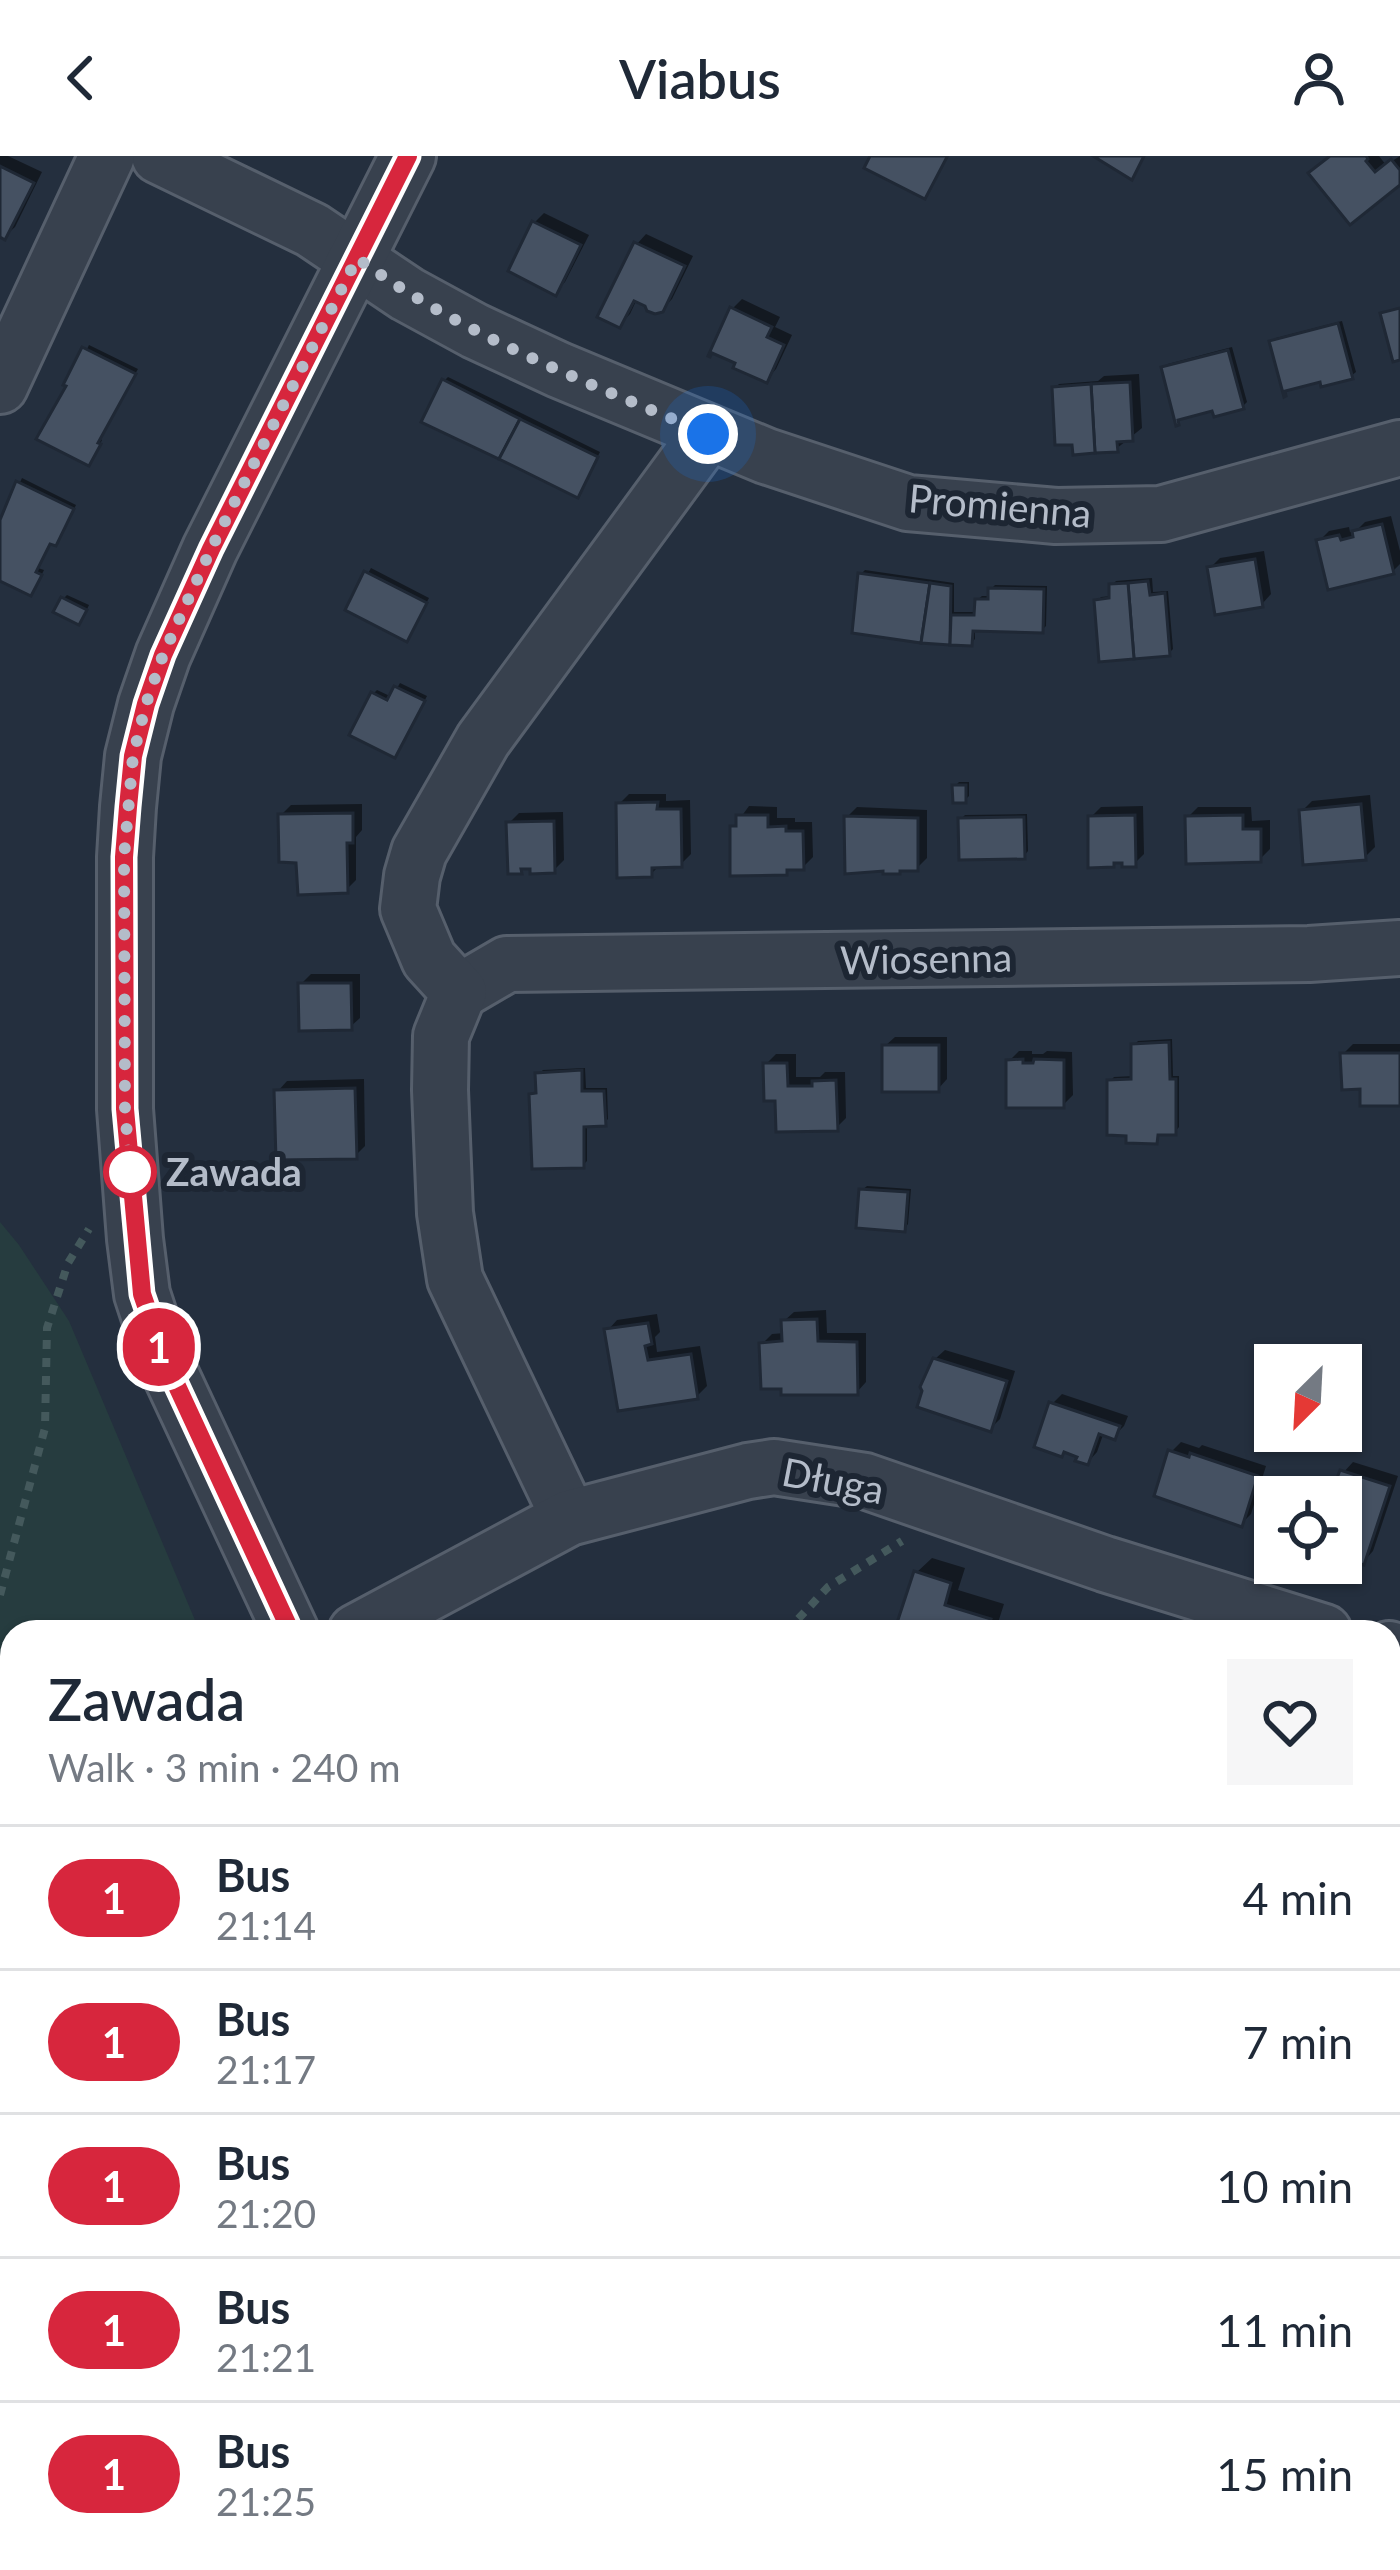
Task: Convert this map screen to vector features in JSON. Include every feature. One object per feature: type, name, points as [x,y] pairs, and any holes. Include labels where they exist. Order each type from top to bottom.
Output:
[{"type":"street","points":[[0,386],[107,156]]},
{"type":"street","name":"Promienna","points":[[159,156],[312,230],[407,294],[475,331],[708,434],[908,503],[1056,516],[1161,514],[1400,448]]},
{"type":"street","points":[[285,1620],[158,1343],[142,1294],[125,1109],[124,857],[133,756],[163,655],[211,549],[408,156]]},
{"type":"street","points":[[569,1518],[455,1279],[445,1213],[440,1090],[441,1036],[459,992],[429,959],[408,908],[419,852],[483,740],[708,434]]},
{"type":"street","name":"Wiosenna","points":[[459,992],[507,964],[1309,954],[1400,948]]},
{"type":"street","name":"Długa","points":[[378,1620],[569,1518],[774,1467],[865,1481],[1285,1620]]},
{"type":"path","points":[[0,1595],[45,1428],[47,1328],[68,1263],[85,1232],[131,1194]]},
{"type":"path","points":[[797,1620],[828,1586],[948,1511]]},
{"type":"green space","points":[[0,1222],[69,1321],[195,1620],[0,1620]]},
{"type":"building","points":[[870,156],[947,157],[925,199],[864,168]]},
{"type":"building","points":[[1093,156],[1144,156],[1132,180]]},
{"type":"building","points":[[1330,156],[1366,156],[1375,172],[1391,159],[1400,170],[1400,185],[1350,225],[1308,173]]},
{"type":"building","points":[[0,166],[34,183],[5,240],[0,237]]},
{"type":"building","points":[[532,221],[581,245],[556,296],[508,271]]},
{"type":"building","points":[[634,242],[685,266],[663,312],[647,311],[634,301],[620,328],[597,317]]},
{"type":"building","points":[[730,307],[772,327],[767,337],[784,345],[767,383],[733,368],[735,363],[712,353],[708,356]]},
{"type":"building","points":[[1400,308],[1400,360],[1393,362],[1380,313]]},
{"type":"building","points":[[1338,323],[1353,379],[1285,391],[1284,397],[1269,341]]},
{"type":"building","points":[[82,347],[136,374],[89,466],[36,439]]},
{"type":"building","points":[[1228,350],[1244,409],[1214,417],[1212,411],[1178,420],[1176,426],[1161,367]]},
{"type":"building","points":[[442,379],[520,419],[499,459],[421,422]]},
{"type":"building","points":[[1130,382],[1133,441],[1117,442],[1118,452],[1095,453],[1091,384]]},
{"type":"building","points":[[1091,384],[1095,453],[1073,455],[1072,445],[1055,445],[1052,387]]},
{"type":"building","points":[[520,419],[598,457],[578,498],[499,459]]},
{"type":"building","points":[[16,481],[74,509],[56,546],[50,544],[36,572],[42,575],[31,596],[0,581],[0,520]]},
{"type":"building","points":[[1382,524],[1394,574],[1328,590],[1316,540],[1339,535],[1341,540],[1353,537],[1352,531]]},
{"type":"building","points":[[1255,559],[1263,607],[1215,615],[1207,567]]},
{"type":"building","points":[[364,571],[427,603],[407,642],[345,610]]},
{"type":"building","points":[[858,573],[930,583],[921,643],[852,633]]},
{"type":"building","points":[[1148,581],[1150,595],[1165,593],[1170,656],[1134,659],[1128,583]]},
{"type":"building","points":[[930,583],[951,586],[950,645],[921,643]]},
{"type":"building","points":[[1128,583],[1134,659],[1099,662],[1094,600],[1109,598],[1109,584]]},
{"type":"building","points":[[988,588],[1044,589],[1043,633],[973,631],[972,646],[950,645],[951,615],[974,615],[975,599],[988,599]]},
{"type":"building","points":[[61,597],[87,610],[79,625],[53,612]]},
{"type":"building","points":[[394,686],[425,701],[395,758],[349,735],[371,692],[387,700]]},
{"type":"building","points":[[952,785],[966,785],[966,803],[953,803]]},
{"type":"building","points":[[658,802],[657,809],[681,809],[682,867],[652,868],[652,877],[617,878],[616,803]]},
{"type":"building","points":[[1361,804],[1366,860],[1303,865],[1299,810]]},
{"type":"building","points":[[353,813],[353,843],[347,843],[348,893],[298,895],[296,863],[279,862],[278,814]]},
{"type":"building","points":[[736,815],[768,815],[768,827],[803,831],[804,870],[787,870],[787,875],[730,876],[730,826],[736,826]]},
{"type":"building","points":[[1135,815],[1136,867],[1114,863],[1114,867],[1088,868],[1088,816]]},
{"type":"building","points":[[1243,815],[1243,829],[1261,829],[1261,862],[1186,864],[1185,816]]},
{"type":"building","points":[[844,816],[918,818],[918,871],[845,874]]},
{"type":"building","points":[[1024,817],[1025,859],[959,860],[958,818]]},
{"type":"building","points":[[554,821],[555,873],[530,874],[530,869],[521,869],[522,874],[508,874],[506,822]]},
{"type":"building","points":[[298,983],[351,983],[352,1030],[299,1031]]},
{"type":"building","points":[[1169,1042],[1170,1079],[1176,1079],[1176,1135],[1158,1135],[1157,1144],[1126,1143],[1126,1136],[1107,1135],[1107,1080],[1131,1079],[1131,1044]]},
{"type":"building","points":[[882,1045],[939,1045],[939,1092],[882,1092]]},
{"type":"building","points":[[1340,1053],[1400,1053],[1400,1106],[1360,1106],[1360,1089],[1342,1090]]},
{"type":"building","points":[[1023,1059],[1023,1063],[1064,1060],[1064,1108],[1006,1108],[1006,1060]]},
{"type":"building","points":[[763,1063],[787,1063],[788,1086],[836,1080],[838,1131],[776,1132],[775,1101],[764,1101]]},
{"type":"building","points":[[582,1070],[582,1091],[604,1091],[606,1126],[584,1127],[584,1168],[532,1169],[529,1094],[536,1093],[535,1073]]},
{"type":"building","points":[[355,1088],[357,1159],[276,1160],[274,1090]]},
{"type":"building","points":[[859,1189],[908,1192],[905,1232],[856,1228]]},
{"type":"building","points":[[817,1319],[818,1341],[857,1342],[858,1395],[781,1395],[781,1389],[761,1389],[759,1343],[782,1341],[781,1320]]},
{"type":"building","points":[[648,1323],[652,1344],[645,1346],[648,1360],[691,1354],[698,1399],[618,1411],[604,1329]]},
{"type":"building","points":[[933,1358],[1007,1381],[991,1432],[917,1407]]},
{"type":"building","points":[[1049,1402],[1120,1426],[1115,1440],[1099,1434],[1088,1465],[1064,1452],[1062,1457],[1034,1447]]},
{"type":"building","points":[[1168,1450],[1258,1476],[1254,1476],[1242,1527],[1154,1496]]},
{"type":"building","points":[[1362,1477],[1390,1486],[1362,1564]]},
{"type":"building","points":[[914,1571],[951,1583],[945,1605],[991,1619],[991,1620],[898,1620]]},
{"type":"bus line","name":"1","points":[[285,1620],[164,1358],[142,1294],[125,1109],[128,807],[133,756],[163,655],[211,549],[408,156]]},
{"type":"place","name":"Zawada","points":[[130,1172]]},
{"type":"route","points":[[130,1172],[125,1109],[124,857],[133,756],[163,655],[357,258],[407,294],[475,331],[708,434]]}]
